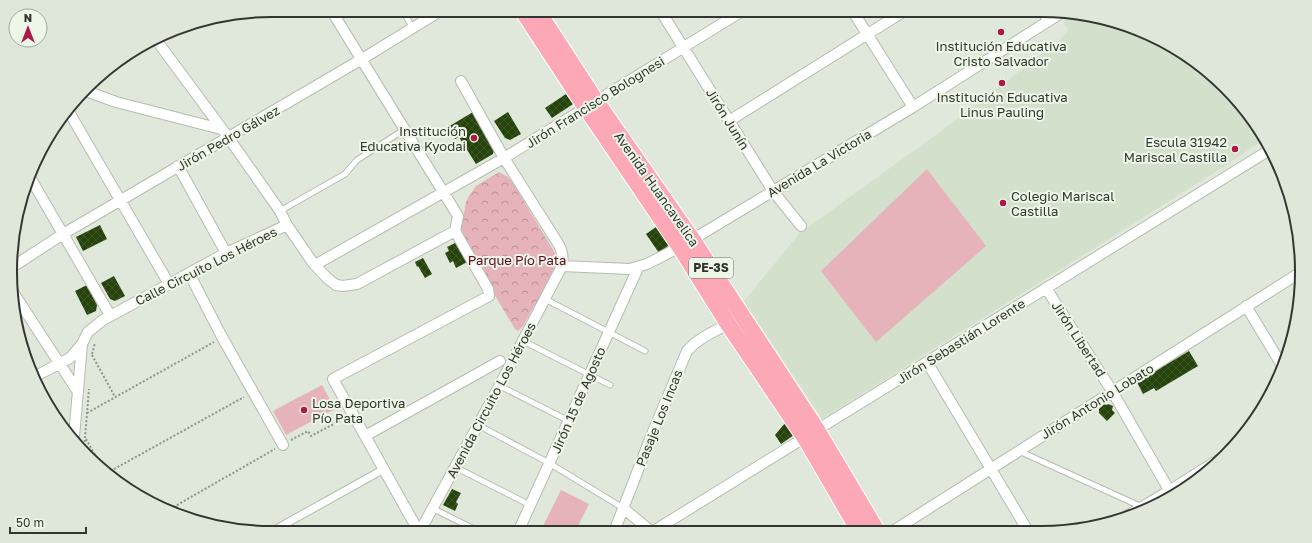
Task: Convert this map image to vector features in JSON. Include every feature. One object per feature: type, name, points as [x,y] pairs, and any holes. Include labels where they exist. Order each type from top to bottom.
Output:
[{"type":"highway","name":"Avenida Huancavelica","points":[[527,17],[591,105],[686,243],[811,434],[874,526]]},
{"type":"highway","name":"Avenida Huancavelica","points":[[541,17],[591,105]]},
{"type":"highway","name":"Avenida Huancavelica","points":[[686,243],[728,324],[811,434],[857,526]]},
{"type":"street","points":[[335,17],[458,216],[454,231],[489,292],[489,296],[333,379],[416,526]]},
{"type":"street","name":"Jirón Pedro Gálvez","points":[[17,264],[63,234],[362,59],[431,17]]},
{"type":"street","name":"Jirón Junín","points":[[664,17],[773,191],[801,226]]},
{"type":"street","name":"Jirón Francisco Bolognesi","points":[[315,265],[504,158],[733,17]]},
{"type":"street","points":[[856,17],[913,107]]},
{"type":"street","points":[[729,120],[895,17]]},
{"type":"street","points":[[1047,17],[1049,21]]},
{"type":"street","name":"Avenida La Victoria","points":[[562,266],[630,269],[638,268],[686,243],[913,107],[1054,18]]},
{"type":"street","points":[[159,43],[228,137],[280,211],[287,225]]},
{"type":"street","points":[[461,81],[504,158],[559,245],[563,255],[562,266]]},
{"type":"street","points":[[91,93],[116,102],[221,129]]},
{"type":"street","points":[[71,116],[170,284]]},
{"type":"street","name":"Jirón Sebastián Lorente","points":[[662,526],[1265,152]]},
{"type":"street","points":[[178,166],[226,253]]},
{"type":"street","points":[[33,184],[110,315]]},
{"type":"street","name":"Calle Circuito Los Héroes","points":[[59,364],[70,358],[82,344],[92,328],[110,315],[226,253],[287,225],[315,265],[336,285],[343,286],[357,284],[454,231]]},
{"type":"street","name":"Avenida Circuito Los Héroes","points":[[422,526],[500,386],[562,266]]},
{"type":"street","name":"Jirón 15 de Agosto","points":[[521,526],[638,268]]},
{"type":"street","points":[[189,273],[222,337],[283,445]]},
{"type":"street","name":"Jirón Antonio Lobato","points":[[901,526],[1295,276]]},
{"type":"street","name":"Jirón Libertad","points":[[1046,288],[1112,391],[1169,491]]},
{"type":"street","points":[[19,301],[78,392]]},
{"type":"street","points":[[1246,306],[1279,360]]},
{"type":"street","name":"Pasaje Los Incas","points":[[616,526],[687,351],[700,339],[728,324]]},
{"type":"street","name":"Calle Circuito Los Héroes","points":[[74,432],[82,344]]},
{"type":"street","points":[[365,436],[500,361]]},
{"type":"street","points":[[927,362],[1025,526]]},
{"type":"street","points":[[39,375],[59,364]]},
{"type":"street","points":[[282,526],[384,469]]},
{"type":"street","points":[[623,508],[645,526]]},
{"type":"lane","points":[[406,17],[413,28]]},
{"type":"lane","points":[[280,211],[345,174],[357,160],[405,130]]},
{"type":"lane","points":[[545,299],[645,351]]},
{"type":"lane","points":[[523,341],[610,385]]},
{"type":"lane","points":[[500,386],[569,421]]},
{"type":"lane","points":[[478,426],[550,463],[623,508]]},
{"type":"lane","points":[[1019,451],[1140,506]]},
{"type":"lane","points":[[455,467],[530,505]]},
{"type":"lane","points":[[432,508],[468,526]]},
{"type":"path","points":[[88,413],[222,337]]},
{"type":"path","points":[[91,362],[95,342]]},
{"type":"path","points":[[92,355],[115,397]]},
{"type":"path","points":[[85,444],[90,384]]},
{"type":"path","points":[[113,470],[253,392]]},
{"type":"path","points":[[176,506],[308,431],[311,436],[349,416]]},
{"type":"path","points":[[86,438],[94,453]]},
{"type":"shaded area","name":"Colegio Mariscal Castilla","points":[[1064,18],[1074,19],[1106,26],[1138,36],[1168,51],[1208,80],[1232,104],[1260,142],[1214,173],[822,419],[744,301],[800,233],[933,137],[1059,41],[1068,30]]},
{"type":"green space","points":[[927,169],[986,246],[876,342],[821,271]]},
{"type":"green space","name":"Parque Pío Pata","points":[[499,172],[508,177],[513,183],[555,253],[556,262],[554,268],[537,305],[534,306],[523,326],[518,331],[515,329],[460,237],[466,202],[469,196],[476,186]]},
{"type":"green space","name":"Losa Deportiva Pío Pata","points":[[322,385],[335,409],[286,435],[273,411]]},
{"type":"green space","points":[[561,490],[589,504],[578,526],[543,526]]},
{"type":"building","points":[[566,94],[573,104],[552,118],[545,108]]},
{"type":"building","name":"Institución Educativa Kyodai","points":[[473,112],[495,147],[493,154],[476,164],[459,137],[455,139],[448,127]]},
{"type":"building","points":[[508,112],[521,134],[510,140],[505,138],[494,121]]},
{"type":"building","points":[[100,225],[107,239],[83,251],[76,237]]},
{"type":"building","points":[[656,227],[669,245],[659,253],[646,234]]},
{"type":"building","points":[[455,243],[457,245],[460,244],[469,261],[456,268],[453,261],[450,263],[445,253],[449,251],[447,247]]},
{"type":"building","points":[[423,258],[432,274],[425,278],[415,262]]},
{"type":"building","points":[[114,276],[125,296],[115,301],[110,299],[101,283]]},
{"type":"building","points":[[87,285],[97,305],[96,311],[87,315],[75,291]]},
{"type":"building","points":[[1189,351],[1198,366],[1156,391],[1154,388],[1143,394],[1137,382]]},
{"type":"building","points":[[1104,404],[1113,406],[1112,410],[1115,413],[1107,421],[1099,413],[1099,409]]},
{"type":"building","points":[[786,422],[794,435],[781,444],[775,435]]},
{"type":"building","points":[[452,489],[461,493],[456,502],[458,504],[455,511],[443,505]]},
{"type":"place","name":"Institución Educativa Cristo Salvador","points":[[1001,32]]},
{"type":"place","name":"Institución Educativa Linus Pauling","points":[[1002,83]]},
{"type":"place","name":"Institución Educativa Kyodai","points":[[474,138]]},
{"type":"place","name":"Escula 31942 Mariscal Castilla","points":[[1235,149]]},
{"type":"place","name":"Colegio Mariscal Castilla","points":[[1003,203]]},
{"type":"place","name":"Losa Deportiva Pío Pata","points":[[304,410]]}]
